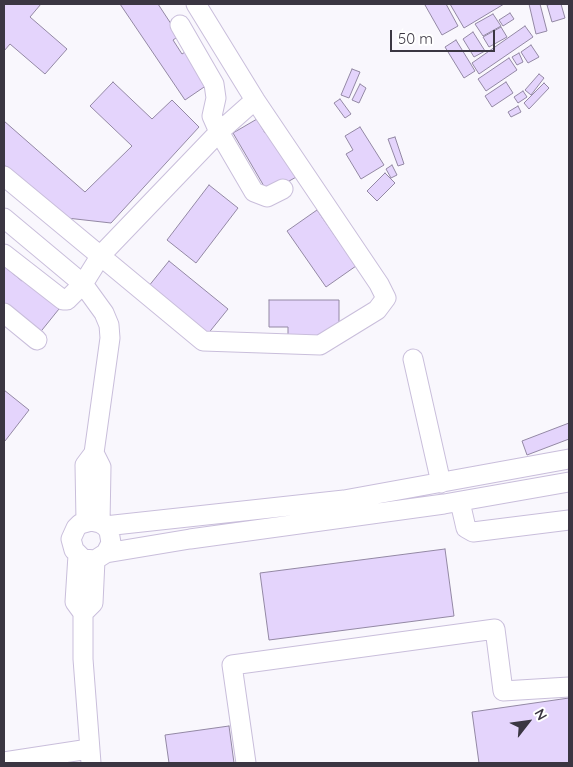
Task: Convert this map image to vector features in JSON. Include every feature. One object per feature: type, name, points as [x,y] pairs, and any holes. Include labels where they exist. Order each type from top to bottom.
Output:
[{"type":"street","points":[[4,176],[203,341],[320,344],[376,310],[386,298],[379,284],[255,100],[196,4]]},
{"type":"street","points":[[180,25],[214,84],[216,98],[212,116],[219,132],[254,192],[267,197],[283,189]]},
{"type":"street","points":[[4,254],[63,300],[68,300],[83,284],[101,255],[219,132],[255,100]]},
{"type":"street","points":[[4,218],[83,284],[104,313],[109,325],[110,338],[94,453],[85,465],[97,523],[108,531],[111,543],[93,556]]},
{"type":"street","points":[[4,313],[37,340]]},
{"type":"street","points":[[413,359],[441,483]]},
{"type":"street","points":[[569,459],[344,500],[97,523],[76,528],[73,533],[72,544],[93,556],[190,540],[460,502],[569,482]]},
{"type":"street","points":[[460,502],[466,528],[473,532],[569,520]]},
{"type":"street","points":[[4,762],[90,756],[83,659],[83,613],[93,603],[93,556]]},
{"type":"street","points":[[246,763],[232,665],[495,630],[503,691],[569,686]]},
{"type":"building","points":[[4,4],[41,4],[30,17],[67,49],[45,74],[10,44],[4,51]]},
{"type":"building","points":[[120,4],[158,4],[179,36],[173,40],[182,54],[188,50],[210,83],[185,100]]},
{"type":"building","points":[[446,4],[458,26],[442,35],[425,5]]},
{"type":"building","points":[[450,4],[504,4],[464,28]]},
{"type":"building","points":[[529,4],[540,4],[547,31],[536,34]]},
{"type":"building","points":[[561,4],[565,18],[552,22],[547,5]]},
{"type":"building","points":[[510,13],[514,19],[503,26],[499,20]]},
{"type":"building","points":[[493,14],[501,26],[483,36],[475,24]]},
{"type":"building","points":[[525,26],[533,37],[479,74],[472,63]]},
{"type":"building","points":[[501,27],[507,37],[489,47],[483,37]]},
{"type":"building","points":[[473,32],[485,51],[474,57],[463,39]]},
{"type":"building","points":[[456,40],[475,71],[464,78],[445,47]]},
{"type":"building","points":[[531,45],[539,57],[528,63],[521,52]]},
{"type":"building","points":[[519,53],[523,62],[517,65],[512,57]]},
{"type":"building","points":[[509,58],[517,70],[486,91],[478,79]]},
{"type":"building","points":[[352,69],[360,72],[349,98],[341,95]]},
{"type":"building","points":[[539,74],[544,78],[531,95],[525,90]]},
{"type":"building","points":[[113,82],[152,119],[172,100],[199,127],[111,223],[67,218],[4,165],[4,121],[85,192],[132,146],[90,106]]},
{"type":"building","points":[[506,82],[513,93],[492,107],[485,96]]},
{"type":"building","points":[[544,83],[549,88],[529,109],[524,103]]},
{"type":"building","points":[[360,84],[366,88],[359,103],[352,100]]},
{"type":"building","points":[[523,91],[527,97],[518,103],[514,97]]},
{"type":"building","points":[[340,99],[351,114],[345,118],[334,103]]},
{"type":"building","points":[[518,106],[521,112],[511,117],[508,112]]},
{"type":"building","points":[[257,119],[265,133],[271,129],[298,176],[268,193],[233,133]]},
{"type":"building","points":[[360,127],[384,165],[361,179],[346,154],[353,150],[345,136]]},
{"type":"building","points":[[395,137],[404,164],[398,166],[388,139]]},
{"type":"building","points":[[392,165],[397,175],[391,178],[386,169]]},
{"type":"building","points":[[385,173],[395,183],[377,201],[367,191]]},
{"type":"building","points":[[209,185],[238,208],[196,263],[167,240]]},
{"type":"building","points":[[317,210],[356,266],[326,287],[287,231]]},
{"type":"building","points":[[169,261],[228,309],[207,335],[148,287]]},
{"type":"building","points":[[4,266],[22,281],[27,274],[63,304],[38,335],[4,306]]},
{"type":"building","points":[[269,300],[339,300],[339,331],[323,332],[323,338],[288,338],[288,327],[269,327]]},
{"type":"building","points":[[4,390],[29,410],[5,441],[4,440]]},
{"type":"building","points":[[569,423],[569,439],[527,455],[522,441]]},
{"type":"building","points":[[445,549],[454,616],[269,640],[260,573]]},
{"type":"building","points":[[569,698],[569,763],[479,763],[472,712]]},
{"type":"building","points":[[229,726],[234,763],[169,763],[165,735]]}]
